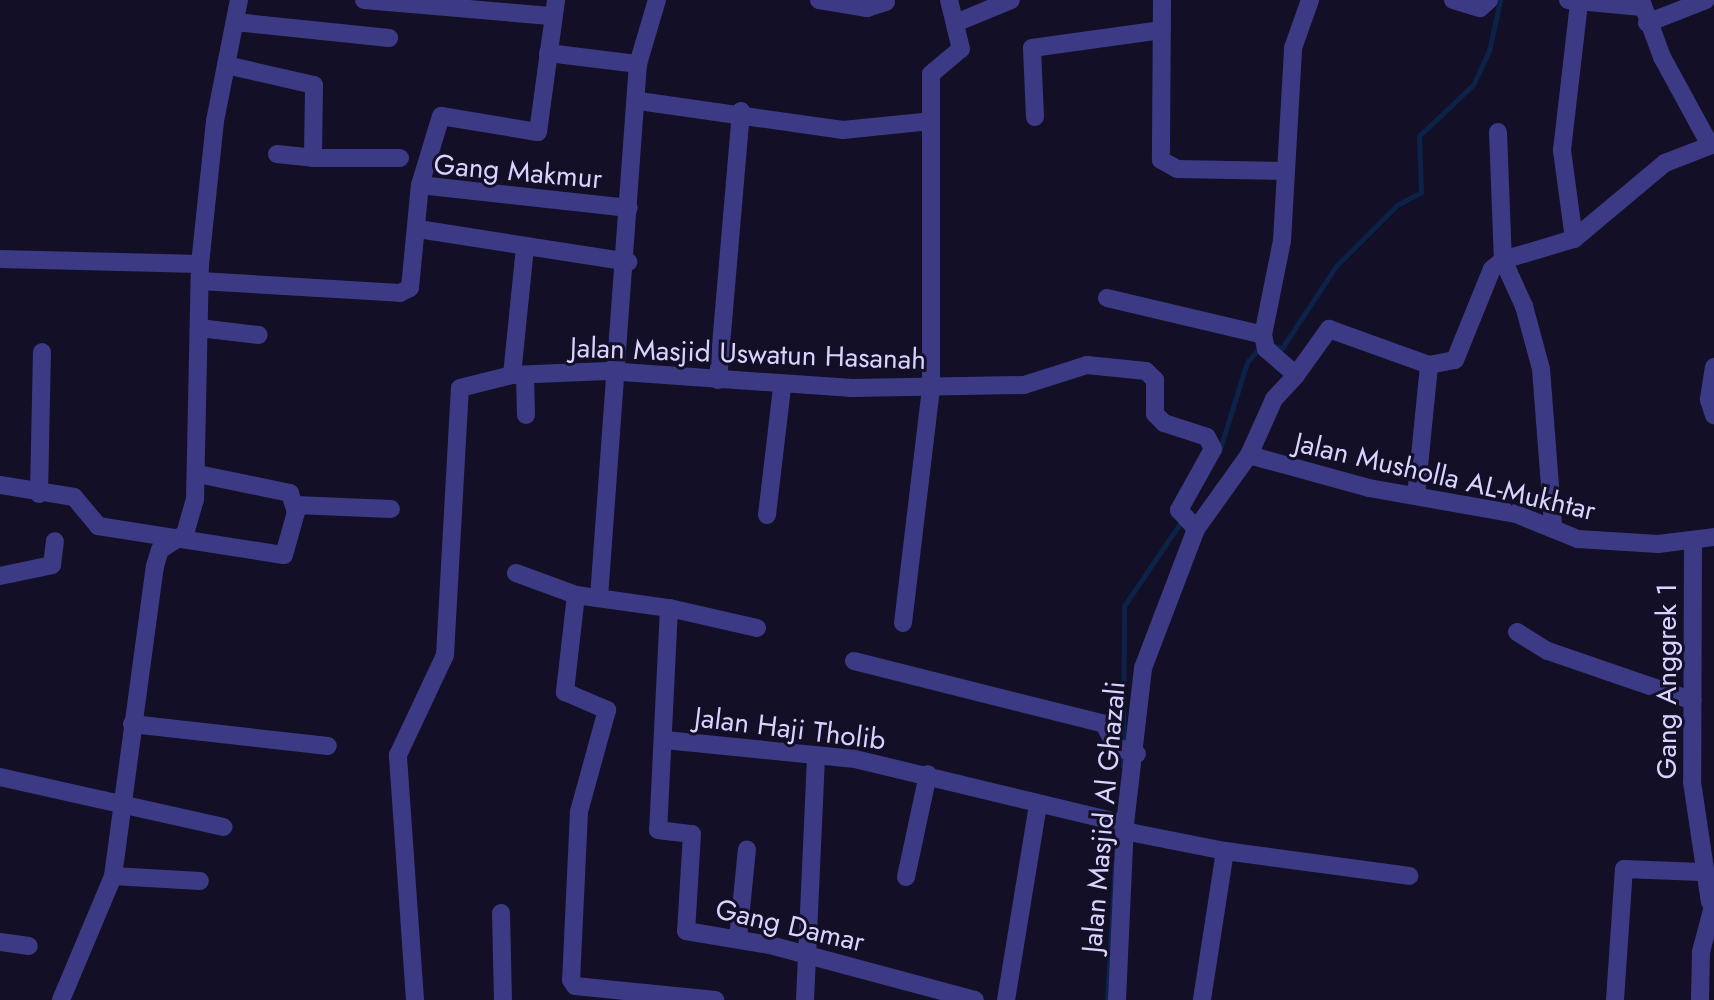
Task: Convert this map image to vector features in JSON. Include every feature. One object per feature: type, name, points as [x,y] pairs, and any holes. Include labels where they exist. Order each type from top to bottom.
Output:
[{"type":"street","points":[[61,1000],[113,876],[120,804],[155,566],[160,550],[189,527],[198,474],[200,273],[226,65],[239,0]]},
{"type":"street","points":[[364,0],[553,8],[538,132],[441,116],[420,186]]},
{"type":"street","points":[[599,597],[613,371],[628,262],[629,208],[639,101],[638,64],[657,0]]},
{"type":"street","points":[[819,0],[867,8],[886,2]]},
{"type":"street","points":[[903,623],[931,388],[931,74],[961,49],[958,22],[948,0]]},
{"type":"street","points":[[958,22],[1012,0]]},
{"type":"street","points":[[1162,0],[1160,148],[1167,167],[1282,171]]},
{"type":"street","points":[[1264,342],[1282,241],[1282,171],[1293,48],[1310,0]]},
{"type":"street","points":[[1453,0],[1480,8],[1489,0]]},
{"type":"street","points":[[1574,239],[1562,150],[1573,2],[1643,10],[1706,0]]},
{"type":"street","points":[[1416,496],[1429,365],[1455,360],[1492,269],[1503,260],[1574,239],[1665,163],[1712,145],[1643,10]]},
{"type":"street","points":[[235,22],[389,38]]},
{"type":"street","points":[[1035,117],[1032,48],[1161,30]]},
{"type":"street","points":[[548,53],[638,64]]},
{"type":"street","points":[[226,65],[314,85],[313,158]]},
{"type":"street","points":[[639,101],[741,111],[843,130],[931,121]]},
{"type":"street","points":[[718,380],[741,111]]},
{"type":"street","points":[[1498,132],[1503,260],[1524,306],[1541,369],[1553,526]]},
{"type":"street","points":[[277,154],[313,158],[400,158]]},
{"type":"street","name":"Gang Makmur","points":[[200,273],[400,293],[410,288],[418,229],[420,186],[629,208]]},
{"type":"street","points":[[418,229],[628,262]]},
{"type":"street","points":[[525,246],[518,375],[526,415]]},
{"type":"street","points":[[0,259],[200,273]]},
{"type":"street","points":[[1107,298],[1264,342],[1296,375]]},
{"type":"street","points":[[199,328],[259,335]]},
{"type":"street","name":"Jalan Masjid Al Ghazali","points":[[1117,1000],[1120,825],[1128,751],[1143,668],[1187,522],[1249,455],[1275,399],[1329,329],[1429,365]]},
{"type":"street","points":[[38,494],[42,352]]},
{"type":"street","name":"Jalan Masjid Uswatun Hasanah","points":[[415,1000],[398,755],[444,655],[456,395],[518,375],[613,371],[782,387],[931,388],[1024,385],[1087,365],[1152,374],[1155,414],[1164,424],[1207,437],[1213,449],[1187,522]]},
{"type":"street","points":[[1714,367],[1709,400],[1714,415]]},
{"type":"street","points":[[767,515],[782,387]]},
{"type":"street","name":"Jalan Musholla AL-Mukhtar","points":[[1249,455],[1553,526],[1578,539],[1693,542],[1714,537]]},
{"type":"street","points":[[198,474],[281,488],[296,505],[391,509]]},
{"type":"street","points":[[0,485],[38,494],[74,497],[98,526],[181,536],[279,558],[296,505]]},
{"type":"street","points":[[0,576],[52,565],[55,541]]},
{"type":"street","name":"Gang Anggrek 1","points":[[1693,542],[1692,782],[1702,820],[1701,872],[1712,902]]},
{"type":"street","points":[[516,573],[576,595],[669,608],[757,628]]},
{"type":"street","points":[[576,595],[565,692],[607,710],[579,812],[571,980],[575,986],[715,1000]]},
{"type":"street","name":"Jalan Haji Tholib","points":[[669,608],[665,740],[816,757],[928,774],[1224,851],[1409,876]]},
{"type":"street","points":[[1517,632],[1548,651],[1693,701]]},
{"type":"street","points":[[854,661],[1104,724],[1128,751]]},
{"type":"street","points":[[132,724],[328,746]]},
{"type":"street","name":"Gang Damar","points":[[665,740],[658,830],[692,834],[686,931],[809,954],[975,1000]]},
{"type":"street","points":[[805,1000],[816,757]]},
{"type":"street","points":[[906,877],[928,774]]},
{"type":"street","points":[[0,777],[223,827]]},
{"type":"street","points":[[1006,1000],[1038,804]]},
{"type":"street","points":[[738,939],[747,849]]},
{"type":"street","points":[[1202,1000],[1224,851]]},
{"type":"street","points":[[1615,1000],[1624,869],[1701,872]]},
{"type":"street","points":[[113,876],[200,881]]},
{"type":"street","points":[[1700,1000],[1712,902]]},
{"type":"street","points":[[501,913],[503,1000]]},
{"type":"street","points":[[0,942],[29,947]]},
{"type":"waterway","points":[[1271,345],[1282,348],[1336,266],[1397,205],[1421,192],[1419,136],[1473,85],[1489,51],[1500,0]]},
{"type":"waterway","points":[[1219,452],[1247,362],[1261,346]]},
{"type":"waterway","points":[[1123,766],[1124,606],[1183,519]]},
{"type":"waterway","points":[[1107,1000],[1115,863]]}]
